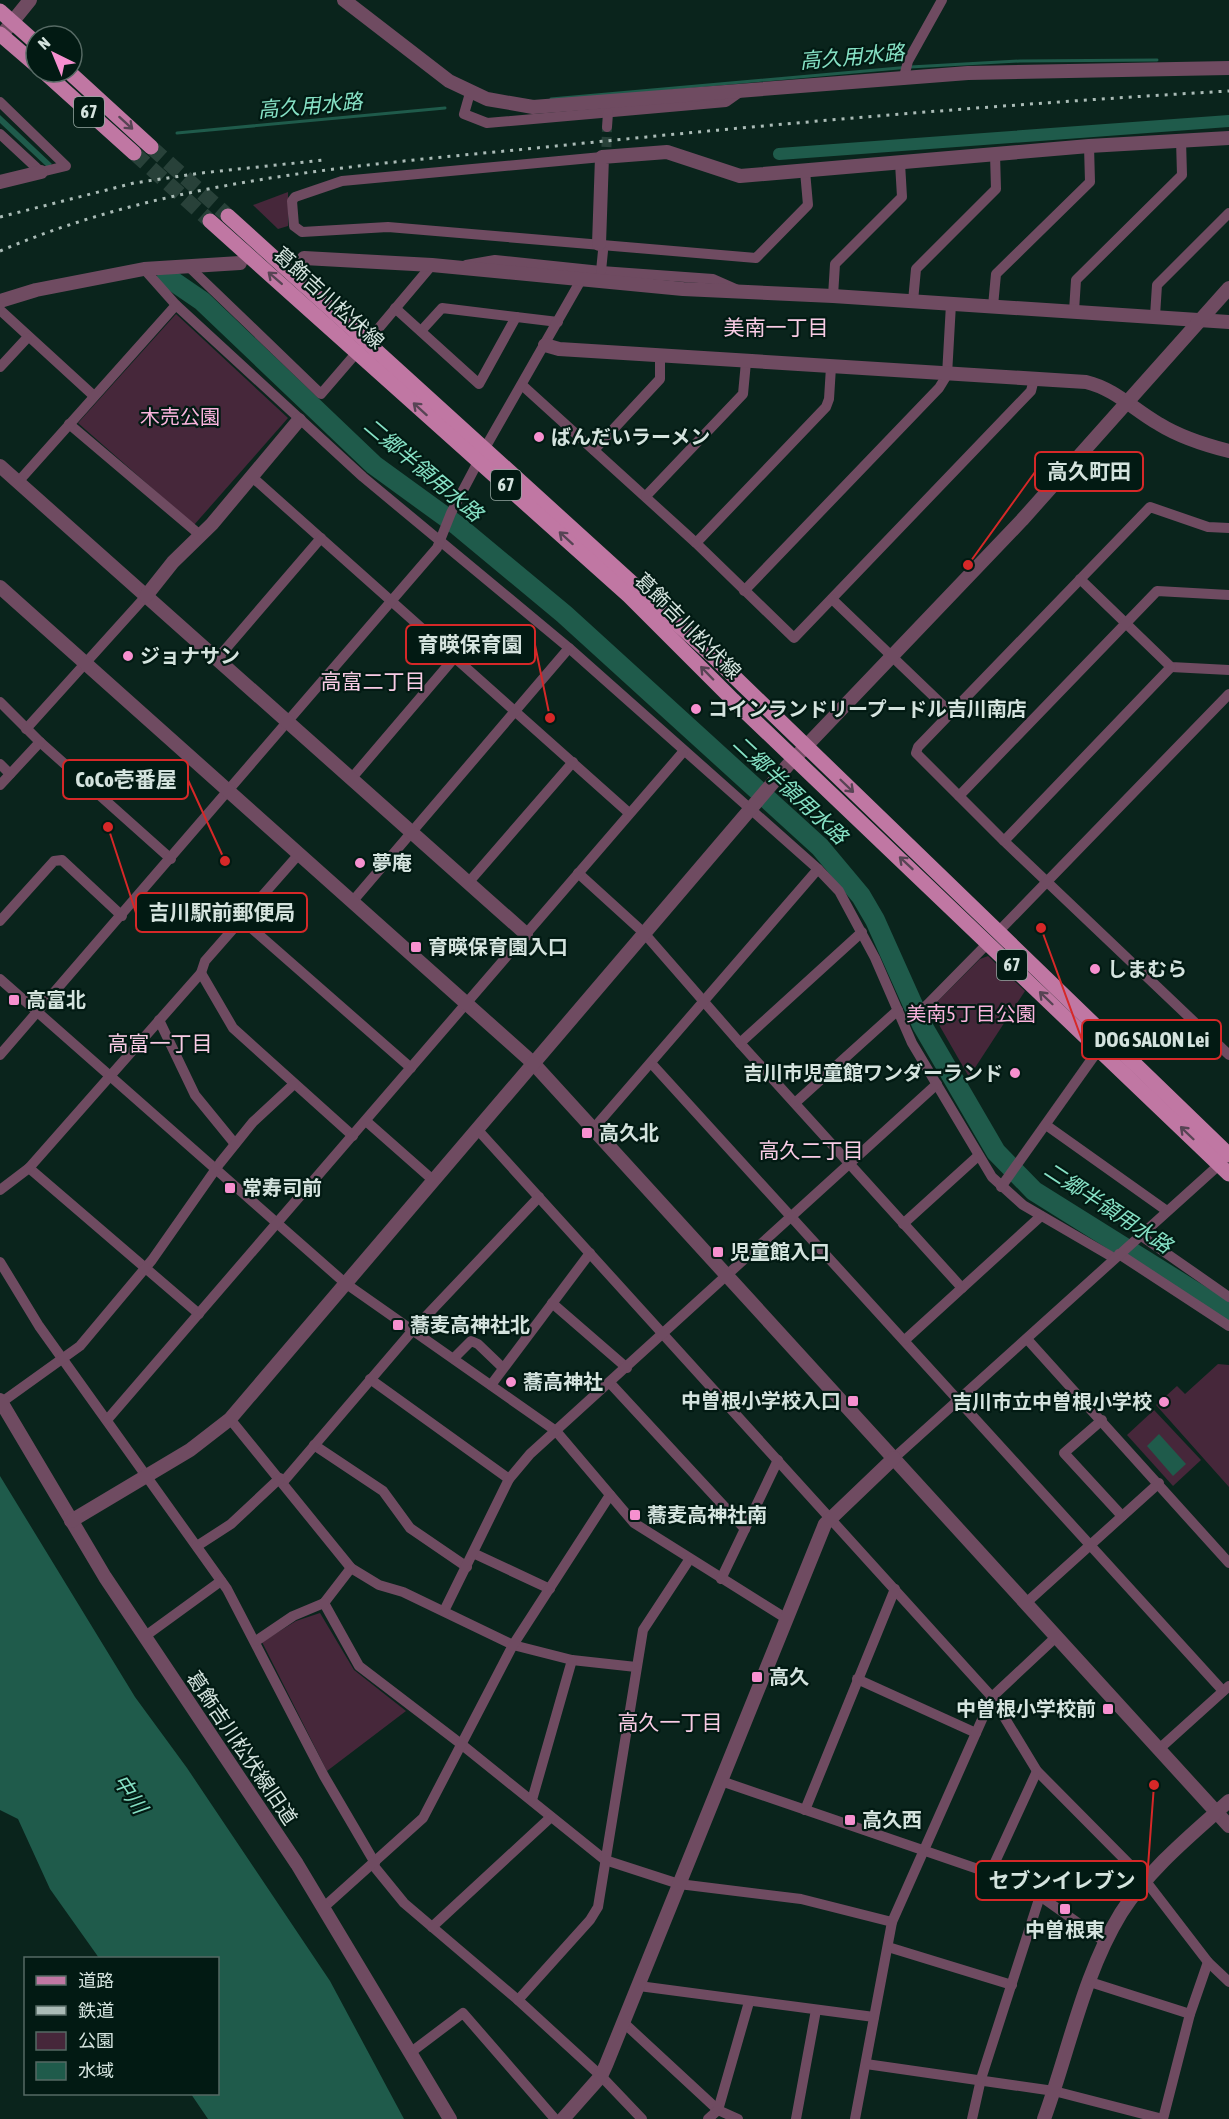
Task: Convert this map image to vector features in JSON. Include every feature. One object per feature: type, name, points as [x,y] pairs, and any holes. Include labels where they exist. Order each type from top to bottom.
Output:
[{"type":"main road","points":[[0,11],[24,32]]},
{"type":"main road","points":[[1,35],[24,55]]},
{"type":"main road","name":"67","points":[[57,84],[134,153]]},
{"type":"main road","name":"67","points":[[82,84],[151,147]]},
{"type":"main road","name":"葛飾吉川松伏線","points":[[228,216],[362,346],[482,454],[644,592],[805,745],[1099,1049],[1227,1159]]},
{"type":"main road","name":"葛飾吉川松伏線","points":[[210,221],[362,346]]},
{"type":"main road","name":"葛飾吉川松伏線","points":[[482,454],[794,758],[993,937],[1227,1159]]},
{"type":"street","points":[[1,35],[30,0]]},
{"type":"street","points":[[344,0],[449,81],[470,93],[506,104],[533,107],[743,89],[905,70],[1229,68]]},
{"type":"street","points":[[905,70],[942,0]]},
{"type":"street","points":[[1201,68],[1229,63]]},
{"type":"street","points":[[470,93],[464,114],[487,123],[726,102],[743,89]]},
{"type":"street","points":[[0,102],[66,166],[0,182]]},
{"type":"street","points":[[608,113],[608,127]]},
{"type":"street","points":[[0,134],[41,172]]},
{"type":"street","points":[[806,171],[808,205],[756,258],[601,248],[388,227],[302,232],[294,226],[292,201],[298,194],[342,182],[602,157],[666,152],[740,176],[1089,146],[1229,138]]},
{"type":"street","points":[[1074,311],[1076,280],[1182,175],[1181,140]]},
{"type":"street","points":[[993,306],[996,274],[1090,182],[1089,146]]},
{"type":"street","points":[[913,301],[916,269],[996,189],[995,154]]},
{"type":"street","points":[[601,271],[602,157]]},
{"type":"street","points":[[833,296],[835,264],[902,197],[900,163]]},
{"type":"street","points":[[1155,316],[1156,285],[1229,213]]},
{"type":"street","points":[[304,258],[432,265],[747,293],[833,296],[1229,322]]},
{"type":"street","points":[[451,267],[495,260],[713,279],[747,293]]},
{"type":"street","points":[[0,301],[36,290],[144,269],[240,263]]},
{"type":"street","points":[[187,265],[321,394],[432,265]]},
{"type":"street","points":[[144,269],[176,305],[299,420],[442,536],[683,752],[752,805],[839,891],[862,932],[912,1043],[978,1156],[1001,1186],[1041,1216],[1117,1256],[1229,1326]]},
{"type":"street","points":[[0,1055],[122,916],[227,790],[436,548],[482,454],[582,280]]},
{"type":"street","points":[[71,1521],[190,1450],[230,1419],[752,805],[805,745],[1022,520],[1198,320],[1229,288]]},
{"type":"street","points":[[744,591],[939,388],[947,375],[951,304]]},
{"type":"street","points":[[18,482],[176,305]]},
{"type":"street","points":[[395,308],[479,384],[516,317]]},
{"type":"street","points":[[421,331],[442,308],[558,322]]},
{"type":"street","points":[[0,310],[27,338],[94,396]]},
{"type":"street","points":[[0,367],[27,338]]},
{"type":"street","points":[[545,345],[559,349],[1098,385],[1160,425],[1184,437],[1229,451]]},
{"type":"street","points":[[594,450],[660,379],[660,356]]},
{"type":"street","points":[[646,496],[743,394],[746,362]]},
{"type":"street","points":[[696,543],[826,407],[830,399],[831,367]]},
{"type":"street","points":[[522,385],[646,496],[794,639],[1031,391],[1034,379]]},
{"type":"street","points":[[26,729],[200,535],[299,420]]},
{"type":"street","points":[[69,424],[200,535]]},
{"type":"street","points":[[0,466],[526,934]]},
{"type":"street","points":[[252,476],[629,813]]},
{"type":"street","points":[[1229,528],[1208,526],[1150,507],[918,747],[916,753],[1004,841],[1049,881],[1229,1055]]},
{"type":"street","points":[[217,659],[321,538]]},
{"type":"street","points":[[1080,579],[1171,667],[1229,670]]},
{"type":"street","points":[[0,587],[533,1063],[728,1274],[1229,1826]]},
{"type":"street","points":[[959,796],[1157,591],[1229,595]]},
{"type":"street","points":[[832,599],[951,713]]},
{"type":"street","points":[[352,902],[568,648]]},
{"type":"street","points":[[351,779],[455,657]]},
{"type":"street","points":[[1004,841],[1171,667]]},
{"type":"street","points":[[925,1007],[1229,694]]},
{"type":"street","points":[[0,702],[39,742],[171,858]]},
{"type":"street","points":[[0,785],[39,742]]},
{"type":"street","points":[[106,1420],[200,1314],[683,752]]},
{"type":"street","points":[[468,883],[573,762]]},
{"type":"street","points":[[0,764],[10,774]]},
{"type":"street","points":[[0,1190],[29,1168],[111,1076],[201,973],[205,961],[299,854]]},
{"type":"street","points":[[0,921],[54,861],[62,860],[122,916]]},
{"type":"street","points":[[594,1128],[818,869]]},
{"type":"street","points":[[578,873],[644,933],[703,1002],[962,1288]]},
{"type":"street","points":[[241,919],[411,1068]]},
{"type":"street","points":[[740,1043],[862,932]]},
{"type":"street","points":[[201,973],[232,1028],[353,1136]]},
{"type":"street","points":[[0,979],[345,1283],[556,1431],[634,1523],[689,1560],[786,1619]]},
{"type":"street","points":[[795,1103],[898,1010]]},
{"type":"street","points":[[159,1020],[195,1095],[235,1144]]},
{"type":"street","points":[[1001,1186],[1099,1049]]},
{"type":"street","points":[[651,1063],[1091,1545],[1226,1688],[1158,1750]]},
{"type":"street","points":[[1,1401],[80,1346],[146,1268],[215,1168],[253,1122],[294,1084]]},
{"type":"street","points":[[444,1611],[508,1479],[530,1454],[937,1084]]},
{"type":"street","points":[[366,1121],[434,1181]]},
{"type":"street","points":[[1046,1125],[1167,1211]]},
{"type":"street","points":[[477,1129],[992,1696],[1037,1771],[1145,1880],[1208,1962],[1229,1982]]},
{"type":"street","points":[[903,1224],[978,1156]]},
{"type":"street","points":[[563,2119],[601,2076],[786,1619],[830,1517],[1227,1159]]},
{"type":"street","points":[[29,1168],[200,1314]]},
{"type":"street","points":[[197,1546],[231,1524],[281,1480],[413,1330],[539,1197]]},
{"type":"street","points":[[905,1340],[1041,1216]]},
{"type":"street","points":[[1137,1238],[1229,1297]]},
{"type":"street","points":[[491,1385],[590,1253]]},
{"type":"street","points":[[0,1262],[62,1359],[221,1581],[256,1641],[324,1776],[374,1864],[404,1903],[518,2000],[601,2076],[642,2119]]},
{"type":"street","points":[[552,1303],[627,1368]]},
{"type":"street","points":[[1027,1339],[1229,1563]]},
{"type":"street","points":[[454,1358],[471,1341],[478,1344],[503,1368]]},
{"type":"street","points":[[370,1379],[508,1479]]},
{"type":"street","points":[[610,1383],[745,1529]]},
{"type":"street","name":"葛飾吉川松伏線旧道","points":[[1,1401],[71,1521],[144,1637],[324,1907],[450,2119]]},
{"type":"street","points":[[230,1419],[351,1568],[379,1585],[403,1592],[513,1645],[572,1660],[636,1667]]},
{"type":"street","points":[[1101,1420],[1064,1453],[1122,1516]]},
{"type":"street","points":[[314,1445],[383,1491],[410,1528],[467,1567]]},
{"type":"street","points":[[721,1579],[778,1460]]},
{"type":"street","points":[[1026,1603],[1159,1483]]},
{"type":"street","points":[[324,1907],[423,1818],[513,1645],[610,1495]]},
{"type":"street","points":[[473,1553],[550,1589]]},
{"type":"street","points":[[518,2000],[598,1907],[643,1630],[689,1560]]},
{"type":"street","points":[[256,1641],[293,1616],[324,1603],[351,1568]]},
{"type":"street","points":[[144,1637],[221,1581]]},
{"type":"street","points":[[805,1810],[895,1588]]},
{"type":"street","points":[[324,1603],[358,1666],[461,1744],[605,1860],[679,1884],[801,1899],[892,1922]]},
{"type":"street","points":[[855,2119],[892,1922],[992,1696],[1056,1637]]},
{"type":"street","points":[[532,1800],[572,1660]]},
{"type":"street","points":[[857,1679],[976,1733]]},
{"type":"street","points":[[990,1873],[1037,1771]]},
{"type":"street","points":[[721,1781],[990,1873],[1040,1896],[1105,1942]]},
{"type":"street","points":[[1044,2119],[1090,1982],[1105,1942],[1120,1914],[1145,1880],[1229,1801]]},
{"type":"street","points":[[432,1927],[551,1816]]},
{"type":"street","points":[[972,2119],[981,2079],[1040,1896]]},
{"type":"street","points":[[888,1947],[1012,1985]]},
{"type":"street","points":[[866,2064],[1054,2091],[1159,2119],[1208,1962]]},
{"type":"street","points":[[1090,1982],[1190,2014]]},
{"type":"street","points":[[639,1986],[874,2017]]},
{"type":"street","points":[[708,2119],[717,2110],[749,2002]]},
{"type":"street","points":[[796,2119],[816,2010]]},
{"type":"street","points":[[411,2054],[464,2013],[555,2119]]},
{"type":"street","points":[[624,2023],[717,2110],[738,2119]]},
{"type":"green space","points":[[288,192],[288,226],[278,229],[253,205]]},
{"type":"green space","name":"木売公園","points":[[176,314],[288,418],[194,525],[78,423]]},
{"type":"green space","name":"美南5丁目公園","points":[[988,956],[1025,991],[969,1077],[930,1009],[980,959]]},
{"type":"green space","points":[[1218,1364],[1229,1365],[1229,1487],[1156,1405],[1177,1386],[1185,1394]]},
{"type":"green space","points":[[1154,1410],[1201,1460],[1173,1486],[1127,1435]]},
{"type":"green space","points":[[320,1613],[354,1670],[406,1711],[327,1771],[262,1642],[296,1621]]},
{"type":"water","points":[[0,115],[52,164],[47,167],[0,123]]},
{"type":"water","points":[[1159,1434],[1186,1464],[1173,1476],[1147,1446]]},
{"type":"water","name":"中川","points":[[0,1476],[135,1697],[187,1768],[330,1981],[404,2119],[208,2119],[192,2095],[219,2095],[219,1957],[98,1957],[50,1889],[18,1819],[0,1810]]},
{"type":"waterway","name":"高久用水路","points":[[551,99],[910,67],[1020,61],[1157,60]]},
{"type":"waterway","name":"高久用水路","points":[[177,133],[445,108]]},
{"type":"waterway","points":[[779,154],[1229,121]]},
{"type":"waterway","name":"二郷半領用水路","points":[[167,277],[202,301],[374,465],[458,526],[564,614],[820,847],[861,896],[875,920],[922,1025],[996,1152],[1034,1191],[1229,1313]]},
{"type":"tunnel","points":[[606,162],[607,127]]},
{"type":"tunnel","points":[[151,147],[228,216]]},
{"type":"tunnel","points":[[134,153],[210,221]]},
{"type":"railway","points":[[0,251],[67,226],[135,206],[204,190],[344,168],[808,122],[1229,91]]},
{"type":"railway","points":[[0,217],[134,183],[201,173],[324,160]]},
{"type":"place","name":"ばんだいラーメン","points":[[539,437]]},
{"type":"place","name":"高久町田","points":[[968,565]]},
{"type":"place","name":"ジョナサン","points":[[128,656]]},
{"type":"place","name":"コインランドリープードル吉川南店","points":[[696,709]]},
{"type":"place","name":"育暎保育園","points":[[550,718]]},
{"type":"place","name":"吉川駅前郵便局","points":[[108,827]]},
{"type":"place","name":"CoCo壱番屋","points":[[225,861]]},
{"type":"place","name":"夢庵","points":[[360,863]]},
{"type":"place","name":"DOG SALON Lei","points":[[1041,928]]},
{"type":"place","name":"育暎保育園入口","points":[[416,947]]},
{"type":"place","name":"しまむら","points":[[1095,969]]},
{"type":"place","name":"高富北","points":[[14,1000]]},
{"type":"place","name":"吉川市児童館ワンダーランド","points":[[1015,1073]]},
{"type":"place","name":"高久北","points":[[587,1133]]},
{"type":"place","name":"常寿司前","points":[[230,1188]]},
{"type":"place","name":"児童館入口","points":[[718,1252]]},
{"type":"place","name":"蕎麦高神社北","points":[[398,1325]]},
{"type":"place","name":"蕎高神社","points":[[511,1382]]},
{"type":"place","name":"中曽根小学校入口","points":[[853,1401]]},
{"type":"place","name":"吉川市立中曽根小学校","points":[[1164,1402]]},
{"type":"place","name":"蕎麦高神社南","points":[[635,1515]]},
{"type":"place","name":"高久","points":[[757,1677]]},
{"type":"place","name":"中曽根小学校前","points":[[1108,1709]]},
{"type":"place","name":"セブンイレブン","points":[[1154,1785]]},
{"type":"place","name":"高久西","points":[[850,1820]]},
{"type":"place","name":"中曽根東","points":[[1065,1909]]},
{"type":"district","name":"美南一丁目","points":[[776,328]]},
{"type":"district","name":"高富二丁目","points":[[373,682]]},
{"type":"district","name":"高富一丁目","points":[[160,1044]]},
{"type":"district","name":"高久二丁目","points":[[811,1151]]},
{"type":"district","name":"高久一丁目","points":[[670,1723]]}]
